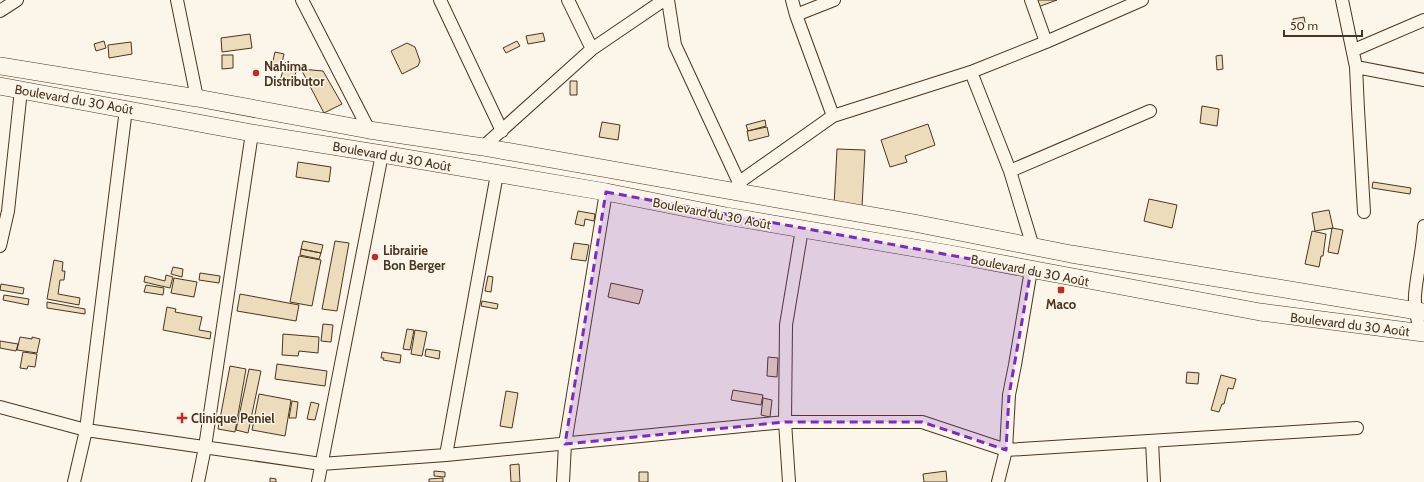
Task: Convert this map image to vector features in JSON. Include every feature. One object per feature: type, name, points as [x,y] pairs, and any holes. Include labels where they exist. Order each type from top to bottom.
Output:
[{"type":"highway","name":"Boulevard du 30 Août","points":[[0,66],[197,98],[369,130],[741,188],[1071,254],[1420,311]]},
{"type":"highway","name":"Boulevard du 30 Août","points":[[0,86],[252,133],[606,192],[1260,312],[1422,333]]},
{"type":"street","points":[[0,11],[17,0]]},
{"type":"street","points":[[177,0],[197,98]]},
{"type":"street","points":[[302,0],[369,130]]},
{"type":"street","points":[[440,0],[502,131]]},
{"type":"street","points":[[568,0],[592,49]]},
{"type":"street","points":[[483,148],[592,49],[664,0]]},
{"type":"street","points":[[668,0],[675,45],[741,188],[833,116],[971,72],[1046,42],[1142,0]]},
{"type":"street","points":[[792,0],[796,15],[833,116]]},
{"type":"street","points":[[796,15],[834,0]]},
{"type":"street","points":[[1031,0],[1046,42]]},
{"type":"street","points":[[1342,0],[1354,50],[1356,67],[1364,212]]},
{"type":"street","points":[[1354,50],[1424,20]]},
{"type":"street","points":[[1356,67],[1424,80]]},
{"type":"street","points":[[971,72],[1010,171],[1034,247]]},
{"type":"street","points":[[0,246],[8,211],[21,90]]},
{"type":"street","points":[[74,482],[86,430],[126,109]]},
{"type":"street","points":[[1010,171],[1150,111]]},
{"type":"street","points":[[198,482],[252,133]]},
{"type":"street","points":[[318,482],[382,154]]},
{"type":"street","points":[[446,455],[497,174]]},
{"type":"street","points":[[563,482],[565,444],[606,192]]},
{"type":"street","points":[[1422,333],[1420,311],[1415,295],[1424,226]]},
{"type":"street","points":[[789,482],[785,422],[786,325],[802,229]]},
{"type":"street","points":[[998,482],[1006,450],[1009,395],[1031,270]]},
{"type":"street","points":[[0,406],[86,430],[321,464],[446,455],[785,422],[922,422],[1006,450],[1357,428]]},
{"type":"street","points":[[1152,441],[1154,482]]},
{"type":"highlighted area","points":[[606,192],[1031,270],[1009,395],[1006,450],[922,422],[785,422],[565,444]]},
{"type":"building","points":[[1036,0],[1057,0],[1038,7]]},
{"type":"building","points":[[1304,17],[1305,23],[1294,25],[1293,19]]},
{"type":"building","points":[[543,33],[545,41],[528,44],[526,36]]},
{"type":"building","points":[[250,34],[252,48],[222,52],[221,38]]},
{"type":"building","points":[[104,41],[106,48],[96,51],[94,44]]},
{"type":"building","points":[[517,41],[520,46],[506,53],[503,48]]},
{"type":"building","points":[[131,42],[132,54],[109,58],[108,45]]},
{"type":"building","points":[[407,43],[415,47],[420,61],[418,66],[402,74],[391,51]]},
{"type":"building","points":[[275,52],[284,54],[281,67],[272,65]]},
{"type":"building","points":[[222,55],[233,55],[233,68],[222,69]]},
{"type":"building","points":[[1222,55],[1223,69],[1217,70],[1216,56]]},
{"type":"building","points":[[286,62],[298,66],[292,84],[280,80]]},
{"type":"building","points":[[301,69],[323,71],[342,104],[324,113]]},
{"type":"building","points":[[570,81],[577,81],[577,95],[570,95]]},
{"type":"building","points":[[1202,106],[1219,109],[1217,126],[1200,123]]},
{"type":"building","points":[[765,120],[766,126],[748,131],[746,125]]},
{"type":"building","points":[[602,122],[620,125],[618,140],[599,137]]},
{"type":"building","points":[[928,124],[935,145],[905,156],[907,162],[890,167],[881,140]]},
{"type":"building","points":[[767,127],[769,136],[749,141],[747,131]]},
{"type":"building","points":[[837,149],[865,150],[862,207],[834,206]]},
{"type":"building","points":[[298,162],[331,167],[329,182],[296,177]]},
{"type":"building","points":[[1373,182],[1411,188],[1410,194],[1372,188]]},
{"type":"building","points":[[1149,199],[1177,205],[1172,228],[1144,221]]},
{"type":"building","points":[[1329,210],[1333,228],[1315,231],[1312,213]]},
{"type":"building","points":[[578,211],[595,214],[594,221],[585,219],[584,226],[575,224]]},
{"type":"building","points":[[1332,228],[1343,230],[1338,254],[1328,252]]},
{"type":"building","points":[[1312,231],[1326,234],[1323,256],[1321,256],[1319,267],[1305,264]]},
{"type":"building","points":[[303,241],[323,245],[321,253],[301,249]]},
{"type":"building","points":[[335,241],[349,243],[337,311],[322,309]]},
{"type":"building","points":[[574,243],[589,245],[586,261],[571,259]]},
{"type":"building","points":[[301,249],[321,253],[319,259],[300,255]]},
{"type":"building","points":[[299,256],[321,260],[312,306],[290,302]]},
{"type":"building","points":[[54,260],[63,262],[62,271],[65,271],[64,280],[60,280],[58,294],[80,298],[79,305],[47,299]]},
{"type":"building","points":[[173,267],[183,269],[182,277],[171,274]]},
{"type":"building","points":[[200,273],[220,276],[219,283],[199,280]]},
{"type":"building","points":[[166,275],[173,277],[170,288],[144,282],[145,276],[165,281]]},
{"type":"building","points":[[488,276],[493,277],[491,292],[485,291]]},
{"type":"building","points":[[174,278],[197,282],[194,297],[171,293]]},
{"type":"building","points":[[611,283],[643,290],[639,304],[608,297]]},
{"type":"building","points":[[1,284],[24,288],[23,294],[0,290]]},
{"type":"building","points":[[146,285],[164,288],[163,295],[144,292]]},
{"type":"building","points":[[240,294],[299,305],[296,321],[237,311]]},
{"type":"building","points":[[4,295],[29,299],[28,305],[3,300]]},
{"type":"building","points":[[482,301],[498,304],[497,309],[481,306]]},
{"type":"building","points":[[47,302],[85,309],[85,314],[47,308]]},
{"type":"building","points":[[167,307],[176,309],[175,312],[202,317],[199,330],[211,332],[210,339],[163,330]]},
{"type":"building","points":[[323,324],[333,325],[331,342],[321,341]]},
{"type":"building","points":[[407,329],[414,330],[410,350],[403,349]]},
{"type":"building","points":[[415,330],[427,332],[422,356],[411,354]]},
{"type":"building","points":[[283,334],[319,337],[318,353],[299,351],[298,356],[282,355]]},
{"type":"building","points":[[20,337],[40,339],[37,353],[17,350]]},
{"type":"building","points":[[0,341],[18,344],[16,351],[0,348]]},
{"type":"building","points":[[426,349],[440,351],[439,359],[425,356]]},
{"type":"building","points":[[23,352],[37,354],[35,367],[28,366],[27,369],[20,368]]},
{"type":"building","points":[[382,352],[401,355],[400,363],[383,360],[384,358],[381,358]]},
{"type":"building","points":[[768,357],[778,358],[777,377],[767,376]]},
{"type":"building","points":[[277,364],[327,371],[325,386],[275,379]]},
{"type":"building","points":[[230,366],[246,369],[235,432],[218,429]]},
{"type":"building","points":[[249,369],[261,371],[248,433],[236,430]]},
{"type":"building","points":[[1187,372],[1199,373],[1198,384],[1186,383]]},
{"type":"building","points":[[1221,375],[1236,379],[1233,389],[1228,388],[1224,404],[1222,404],[1219,412],[1211,410]]},
{"type":"building","points":[[733,390],[763,395],[761,405],[731,400]]},
{"type":"building","points":[[506,391],[518,393],[512,428],[500,426]]},
{"type":"building","points":[[259,394],[291,400],[285,436],[252,430]]},
{"type":"building","points":[[763,398],[772,400],[770,417],[761,415]]},
{"type":"building","points":[[292,401],[298,402],[296,418],[289,418]]},
{"type":"building","points":[[311,402],[319,404],[315,420],[307,419]]},
{"type":"building","points":[[519,464],[520,482],[511,482],[510,465]]},
{"type":"building","points":[[434,471],[445,472],[445,477],[434,476]]},
{"type":"building","points":[[946,471],[947,482],[924,482],[923,474]]},
{"type":"building","points":[[639,472],[648,472],[648,482],[639,482]]},
{"type":"building","points":[[270,478],[276,479],[276,482],[270,482]]},
{"type":"building","points":[[443,478],[443,482],[429,482],[429,479]]},
{"type":"place","name":"Nahima Distributor","points":[[256,73]]},
{"type":"place","name":"Librairie Bon Berger","points":[[375,257]]},
{"type":"place","name":"Maco","points":[[1061,290]]},
{"type":"place","name":"Clinique Peniel","points":[[182,418]]}]
